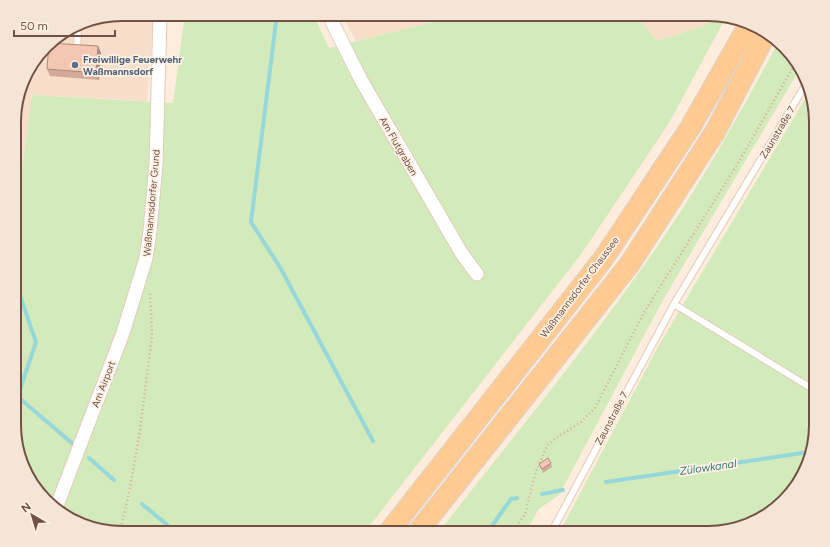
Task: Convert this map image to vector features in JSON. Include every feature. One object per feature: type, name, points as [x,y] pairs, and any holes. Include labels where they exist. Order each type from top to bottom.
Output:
[{"type":"main road","name":"Waßmannsdorfer Chaussee","points":[[393,526],[603,259],[690,128],[746,29]]},
{"type":"main road","points":[[423,526],[629,265],[715,132],[764,38]]},
{"type":"street","name":"Waßmannsdorfer Grund","points":[[146,258],[156,164],[160,21]]},
{"type":"street","name":"Am Flutgraben","points":[[332,21],[368,94],[462,254],[476,274]]},
{"type":"street","name":"Am Airport","points":[[58,502],[123,333],[146,258]]},
{"type":"lane","points":[[77,52],[78,31]]},
{"type":"lane","name":"Zaunstraße 7","points":[[555,526],[630,382],[674,304],[803,89]]},
{"type":"lane","points":[[674,304],[809,387]]},
{"type":"path","points":[[517,526],[525,514],[536,471],[547,446],[556,438],[581,422],[595,408],[643,314],[736,165],[792,68]]},
{"type":"path","points":[[121,526],[140,430],[152,336],[149,286]]},
{"type":"shaded area","points":[[115,21],[153,21],[147,101],[32,95],[21,176],[21,122],[24,96],[35,71],[46,55],[55,46],[77,31],[96,24]]},
{"type":"shaded area","points":[[345,21],[437,21],[356,41]]},
{"type":"shaded area","points":[[641,21],[707,21],[706,25],[657,41]]},
{"type":"green space","points":[[184,21],[316,21],[329,48],[437,21],[641,21],[657,41],[706,25],[707,21],[723,22],[669,123],[582,253],[369,526],[109,525],[96,523],[77,516],[61,505],[52,497],[52,495],[46,492],[31,470],[26,457],[21,425],[21,176],[32,95],[173,103]]},
{"type":"green space","points":[[775,48],[788,61],[796,75],[663,300],[559,495],[539,509],[529,526],[444,526],[581,351],[636,276],[679,214],[737,117]]},
{"type":"green space","points":[[806,97],[809,115],[809,432],[804,457],[799,470],[784,492],[769,505],[747,518],[734,523],[715,526],[563,526],[659,345]]},
{"type":"building","name":"Freiwillige Feuerwehr Waßmannsdorf","points":[[58,44],[98,46],[96,73],[47,69],[48,53]]},
{"type":"building","points":[[548,458],[551,463],[542,469],[539,464]]},
{"type":"waterway","points":[[276,21],[251,222],[281,269],[373,441]]},
{"type":"waterway","points":[[21,298],[36,342],[21,386]]},
{"type":"waterway","points":[[21,400],[73,444]]},
{"type":"waterway","name":"Zülowkanal","points":[[606,482],[805,453]]},
{"type":"waterway","name":"Zülowkanal","points":[[89,458],[114,480]]},
{"type":"waterway","name":"Zülowkanal","points":[[542,494],[563,490]]},
{"type":"waterway","name":"Zülowkanal","points":[[492,526],[511,499],[517,498]]},
{"type":"waterway","name":"Zülowkanal","points":[[142,504],[169,526]]},
{"type":"place","name":"Freiwillige Feuerwehr Waßmannsdorf","points":[[75,65]]}]
